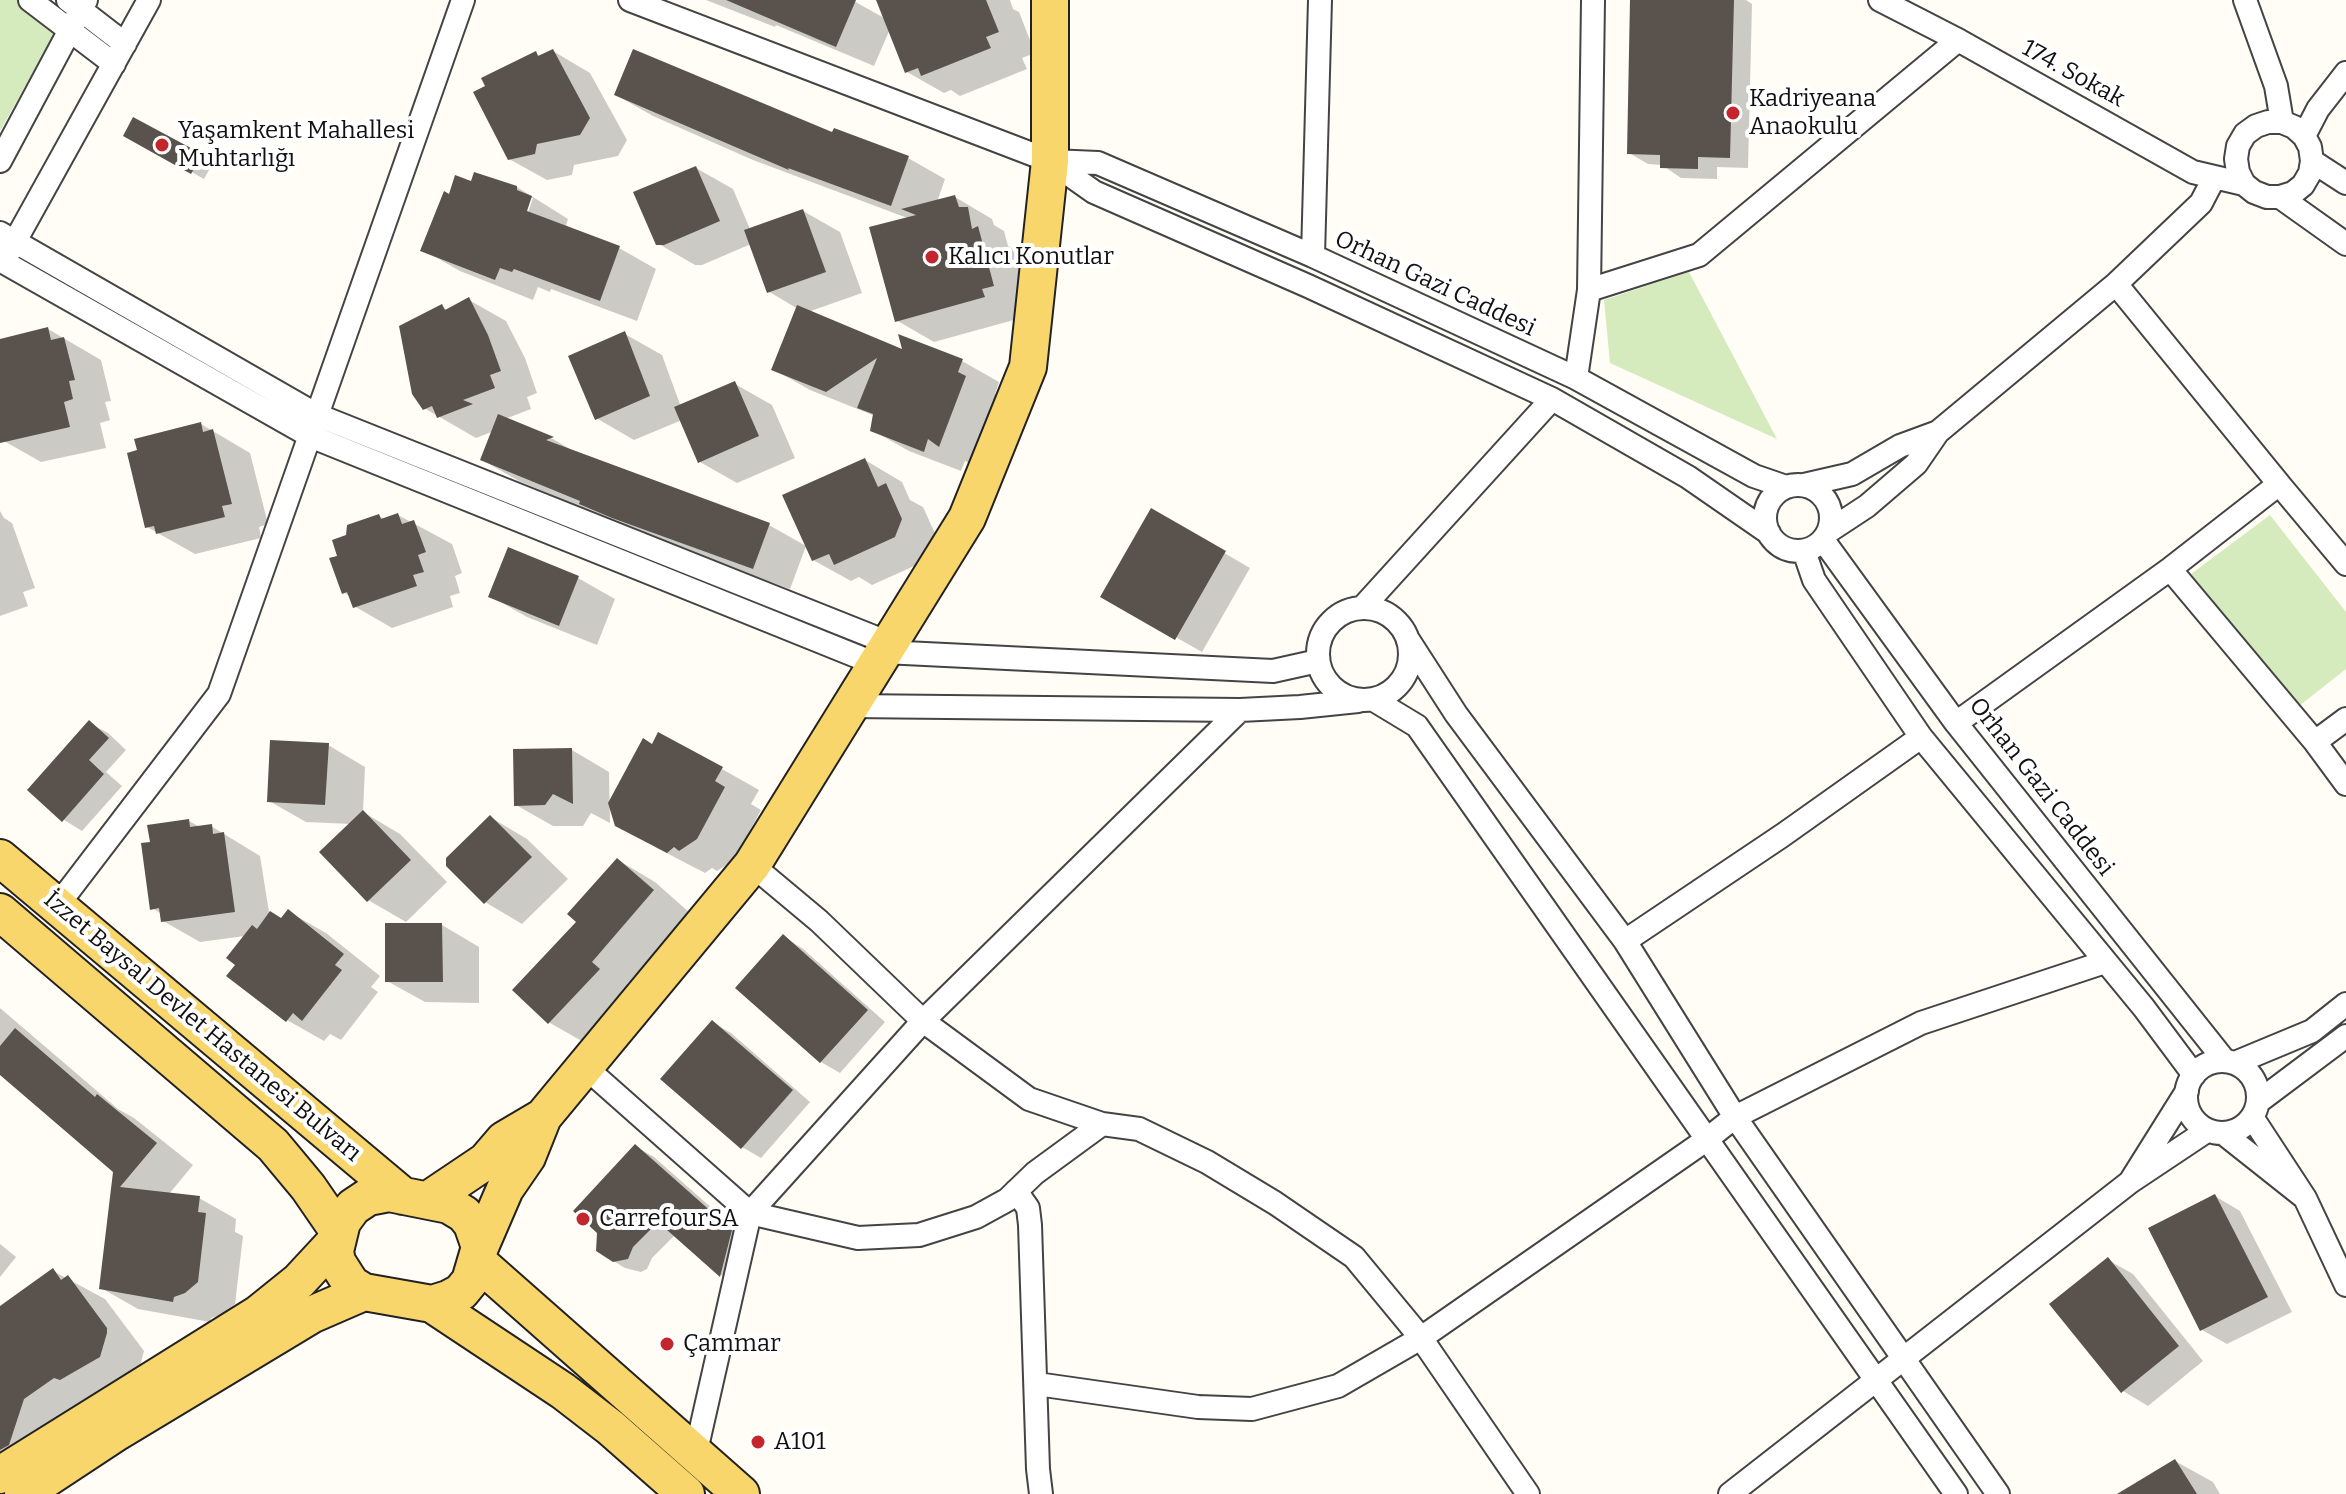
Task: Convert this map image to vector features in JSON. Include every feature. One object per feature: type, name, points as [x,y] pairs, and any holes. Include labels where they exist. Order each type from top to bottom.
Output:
[{"type":"main road","points":[[432,1304],[461,1292],[470,1281],[505,1189],[527,1157],[543,1117],[752,865],[967,518],[1028,367],[1050,161],[1050,0]]},
{"type":"main road","name":"İzzet Baysal Devlet Hastanesi Bulvarı","points":[[0,858],[416,1198]]},
{"type":"main road","name":"İzzet Baysal Devlet Hastanesi Bulvarı","points":[[0,912],[273,1145],[308,1187],[338,1236]]},
{"type":"main road","points":[[416,1198],[486,1161],[504,1140],[543,1117]]},
{"type":"main road","name":"İzzet Baysal Devlet Hastanesi Bulvarı","points":[[364,1292],[351,1284],[337,1262],[342,1222],[353,1207],[368,1197],[389,1193],[449,1205],[464,1214],[478,1234],[479,1254],[741,1494]]},
{"type":"main road","points":[[0,1475],[258,1314],[299,1281],[338,1236]]},
{"type":"main road","points":[[23,1494],[117,1432],[311,1315],[364,1292],[432,1304],[563,1391],[611,1428],[686,1494]]},
{"type":"street","points":[[30,0],[114,64]]},
{"type":"street","points":[[149,0],[114,64],[8,238],[1,264],[314,425],[883,653],[1273,671],[1318,661]]},
{"type":"street","points":[[57,906],[219,694],[463,0]]},
{"type":"street","points":[[630,0],[1050,161],[1094,192],[1308,286],[1552,399],[1688,477],[1769,533],[1784,548],[1819,541],[1867,506],[1916,464],[1938,432],[2116,284],[2201,203],[2214,178]]},
{"type":"street","points":[[1313,256],[1320,0]]},
{"type":"street","points":[[1576,378],[1589,290],[1593,0]]},
{"type":"street","name":"174. Sokak","points":[[1880,0],[1958,40],[2193,172],[2244,184]]},
{"type":"street","points":[[2245,0],[2276,86],[2282,122]]},
{"type":"street","points":[[0,161],[70,30],[78,3],[125,44]]},
{"type":"street","points":[[1589,290],[1699,255],[1958,40]]},
{"type":"street","points":[[2304,136],[2318,109],[2346,73]]},
{"type":"street","points":[[2268,122],[2282,122],[2304,136],[2310,147],[2310,173],[2303,185],[2293,193],[2267,197],[2244,184],[2236,159],[2238,146],[2245,134],[2268,122]]},
{"type":"street","name":"Orhan Gazi Caddesi","points":[[1050,161],[1098,163],[1313,256],[1576,378],[1754,476],[1795,486]]},
{"type":"street","points":[[2312,161],[2346,183]]},
{"type":"street","points":[[2280,197],[2346,244]]},
{"type":"street","points":[[8,238],[314,425]]},
{"type":"street","points":[[2116,284],[2346,564]]},
{"type":"street","points":[[1362,608],[1552,399]]},
{"type":"street","points":[[1769,533],[1766,512],[1770,501],[1795,486],[1852,474],[1900,446],[1938,432]]},
{"type":"street","points":[[1956,723],[2170,569],[2279,484]]},
{"type":"street","points":[[1795,486],[1821,493],[1827,502],[1831,521],[1819,541],[1814,580],[1921,737],[2105,962],[2190,1083],[2187,1105],[2192,1117],[2305,1198]]},
{"type":"street","name":"Orhan Gazi Caddesi","points":[[1819,541],[1956,723],[2230,1062]]},
{"type":"street","points":[[2170,569],[2315,742],[2346,784]]},
{"type":"street","points":[[1956,1494],[1417,726],[1366,700],[1344,696],[1331,688],[1322,675],[1318,646],[1323,631],[1333,619],[1346,611],[1362,608],[1391,616],[1403,627],[1456,714],[1625,941],[1735,1117],[1998,1494]]},
{"type":"street","points":[[850,706],[1240,710],[1366,700],[1388,695],[1399,685],[1411,657],[1409,641]]},
{"type":"street","points":[[696,1451],[750,1213],[923,1021],[1240,710]]},
{"type":"street","points":[[2315,742],[2346,719]]},
{"type":"street","points":[[1625,941],[1921,737]]},
{"type":"street","points":[[752,865],[819,921],[923,1021],[1029,1099],[1102,1124],[1139,1129],[1207,1162],[1320,1232],[1354,1257],[1421,1338],[1528,1494]]},
{"type":"street","points":[[1037,1384],[1198,1407],[1252,1409],[1338,1386],[1421,1338],[1735,1117],[1921,1023],[2105,962]]},
{"type":"street","points":[[2130,1182],[2202,1067],[2230,1062],[2287,1044],[2312,1031],[2346,1004]]},
{"type":"street","points":[[1730,1494],[2130,1182],[2215,1131],[2240,1129],[2255,1110],[2346,1036]]},
{"type":"street","points":[[2230,1062],[2246,1069],[2254,1078],[2258,1090],[2255,1110],[2344,1274]]},
{"type":"street","points":[[585,1067],[750,1213],[858,1238],[919,1235],[976,1217],[1007,1200],[1035,1173],[1102,1124]]},
{"type":"street","points":[[1016,1191],[1028,1208],[1030,1225],[1041,1494]]},
{"type":"green space","points":[[0,0],[18,0],[57,29],[0,131]]},
{"type":"green space","points":[[1689,272],[1777,439],[1610,363],[1604,300]]},
{"type":"green space","points":[[2270,515],[2346,612],[2346,669],[2299,706],[2191,574]]},
{"type":"building","points":[[726,0],[856,0],[836,47]]},
{"type":"building","points":[[876,0],[986,0],[999,32],[986,37],[991,48],[921,76],[918,68],[905,73]]},
{"type":"building","points":[[1630,0],[1734,0],[1730,158],[1698,157],[1698,169],[1660,168],[1660,155],[1627,154]]},
{"type":"building","points":[[553,49],[590,118],[580,135],[537,144],[535,154],[508,160],[473,92],[485,86],[481,78],[536,51],[538,56]]},
{"type":"building","points":[[633,49],[832,132],[834,128],[909,156],[891,206],[789,170],[614,95]]},
{"type":"building","name":"Yaşamkent Mahallesi Muhtarlığı","points":[[133,117],[202,154],[191,174],[123,136]]},
{"type":"building","points":[[696,166],[720,221],[664,245],[656,245],[633,192]]},
{"type":"building","points":[[474,172],[517,186],[517,190],[532,196],[527,211],[620,246],[600,301],[514,269],[512,272],[500,268],[495,280],[420,251],[444,191],[449,194],[455,175],[471,181]]},
{"type":"building","name":"Kalıcı Konutlar","points":[[955,195],[959,207],[968,207],[972,229],[978,226],[994,286],[982,289],[985,297],[895,322],[869,227],[916,215],[901,209]]},
{"type":"building","points":[[803,209],[826,272],[767,293],[744,230]]},
{"type":"building","points":[[469,297],[501,371],[490,375],[495,388],[463,400],[473,404],[437,418],[432,406],[423,410],[412,394],[399,326],[442,304],[445,310]]},
{"type":"building","points":[[797,305],[902,349],[898,334],[963,359],[958,372],[966,376],[939,447],[928,439],[924,452],[870,431],[873,414],[857,408],[877,358],[826,392],[771,370]]},
{"type":"building","points":[[48,327],[51,340],[64,337],[75,380],[69,381],[73,399],[64,402],[70,427],[0,443],[0,339]]},
{"type":"building","points":[[625,331],[650,396],[595,420],[568,356]]},
{"type":"building","points":[[735,381],[759,436],[698,463],[674,407]]},
{"type":"building","points":[[498,414],[554,437],[546,440],[770,523],[753,569],[612,518],[579,504],[580,501],[480,460]]},
{"type":"building","points":[[201,422],[203,432],[213,429],[232,504],[222,506],[225,517],[156,534],[154,526],[145,528],[127,453],[137,450],[134,439]]},
{"type":"building","points":[[865,458],[878,487],[886,483],[902,519],[895,537],[834,565],[829,554],[812,561],[782,495]]},
{"type":"building","points":[[1151,508],[1226,551],[1175,640],[1100,597]]},
{"type":"building","points":[[398,513],[402,524],[414,520],[426,552],[418,555],[424,572],[413,575],[417,586],[353,608],[347,592],[342,594],[329,558],[337,556],[332,540],[346,535],[347,525],[379,514],[381,519]]},
{"type":"building","points":[[508,547],[579,576],[559,626],[488,597]]},
{"type":"building","points":[[89,720],[109,738],[89,760],[104,774],[62,822],[27,790]]},
{"type":"building","points":[[658,732],[723,767],[715,781],[725,787],[697,839],[679,851],[674,847],[667,853],[615,826],[608,803],[643,738],[652,744]]},
{"type":"building","points":[[270,740],[329,743],[325,805],[267,802]]},
{"type":"building","points":[[572,748],[573,804],[553,794],[545,805],[514,806],[513,749]]},
{"type":"building","points":[[363,810],[411,860],[367,902],[319,852]]},
{"type":"building","points":[[490,815],[532,857],[484,904],[446,866],[446,858]]},
{"type":"building","points":[[189,819],[190,827],[212,824],[213,834],[224,832],[235,912],[161,922],[159,908],[150,910],[141,843],[150,842],[147,825]]},
{"type":"building","points":[[617,858],[654,890],[592,962],[600,969],[548,1024],[512,990],[576,922],[567,914]]},
{"type":"building","points":[[288,909],[344,954],[335,965],[342,970],[302,1021],[293,1013],[286,1022],[226,976],[235,965],[226,958],[252,925],[257,929],[270,911],[281,918]]},
{"type":"building","points":[[385,923],[442,923],[443,982],[385,982]]},
{"type":"building","points":[[783,934],[868,1010],[820,1063],[735,988]]},
{"type":"building","points":[[712,1020],[793,1090],[741,1149],[660,1079]]},
{"type":"building","points":[[15,1028],[95,1097],[97,1094],[157,1143],[120,1187],[200,1196],[198,1212],[206,1213],[198,1282],[185,1293],[174,1297],[173,1302],[99,1289],[113,1172],[0,1075],[0,1046]]},
{"type":"building","points":[[635,1144],[732,1230],[720,1277],[658,1222],[633,1247],[628,1259],[613,1262],[596,1251],[597,1233],[573,1211]]},
{"type":"building","points":[[2215,1194],[2268,1297],[2200,1331],[2148,1228]]},
{"type":"building","points":[[2108,1257],[2179,1346],[2121,1393],[2049,1304]]},
{"type":"building","points":[[53,1268],[61,1280],[68,1275],[107,1328],[107,1333],[100,1357],[60,1380],[54,1378],[24,1399],[9,1445],[0,1450],[0,1306]]},
{"type":"building","points":[[2175,1459],[2197,1494],[2117,1494]]},
{"type":"place","name":"Kadriyeana Anaokulu","points":[[1733,113]]},
{"type":"place","name":"Yaşamkent Mahallesi Muhtarlığı","points":[[162,145]]},
{"type":"place","name":"Kalıcı Konutlar","points":[[932,257]]},
{"type":"place","name":"CarrefourSA","points":[[583,1219]]},
{"type":"place","name":"Çammar","points":[[667,1344]]},
{"type":"place","name":"A101","points":[[758,1442]]}]
